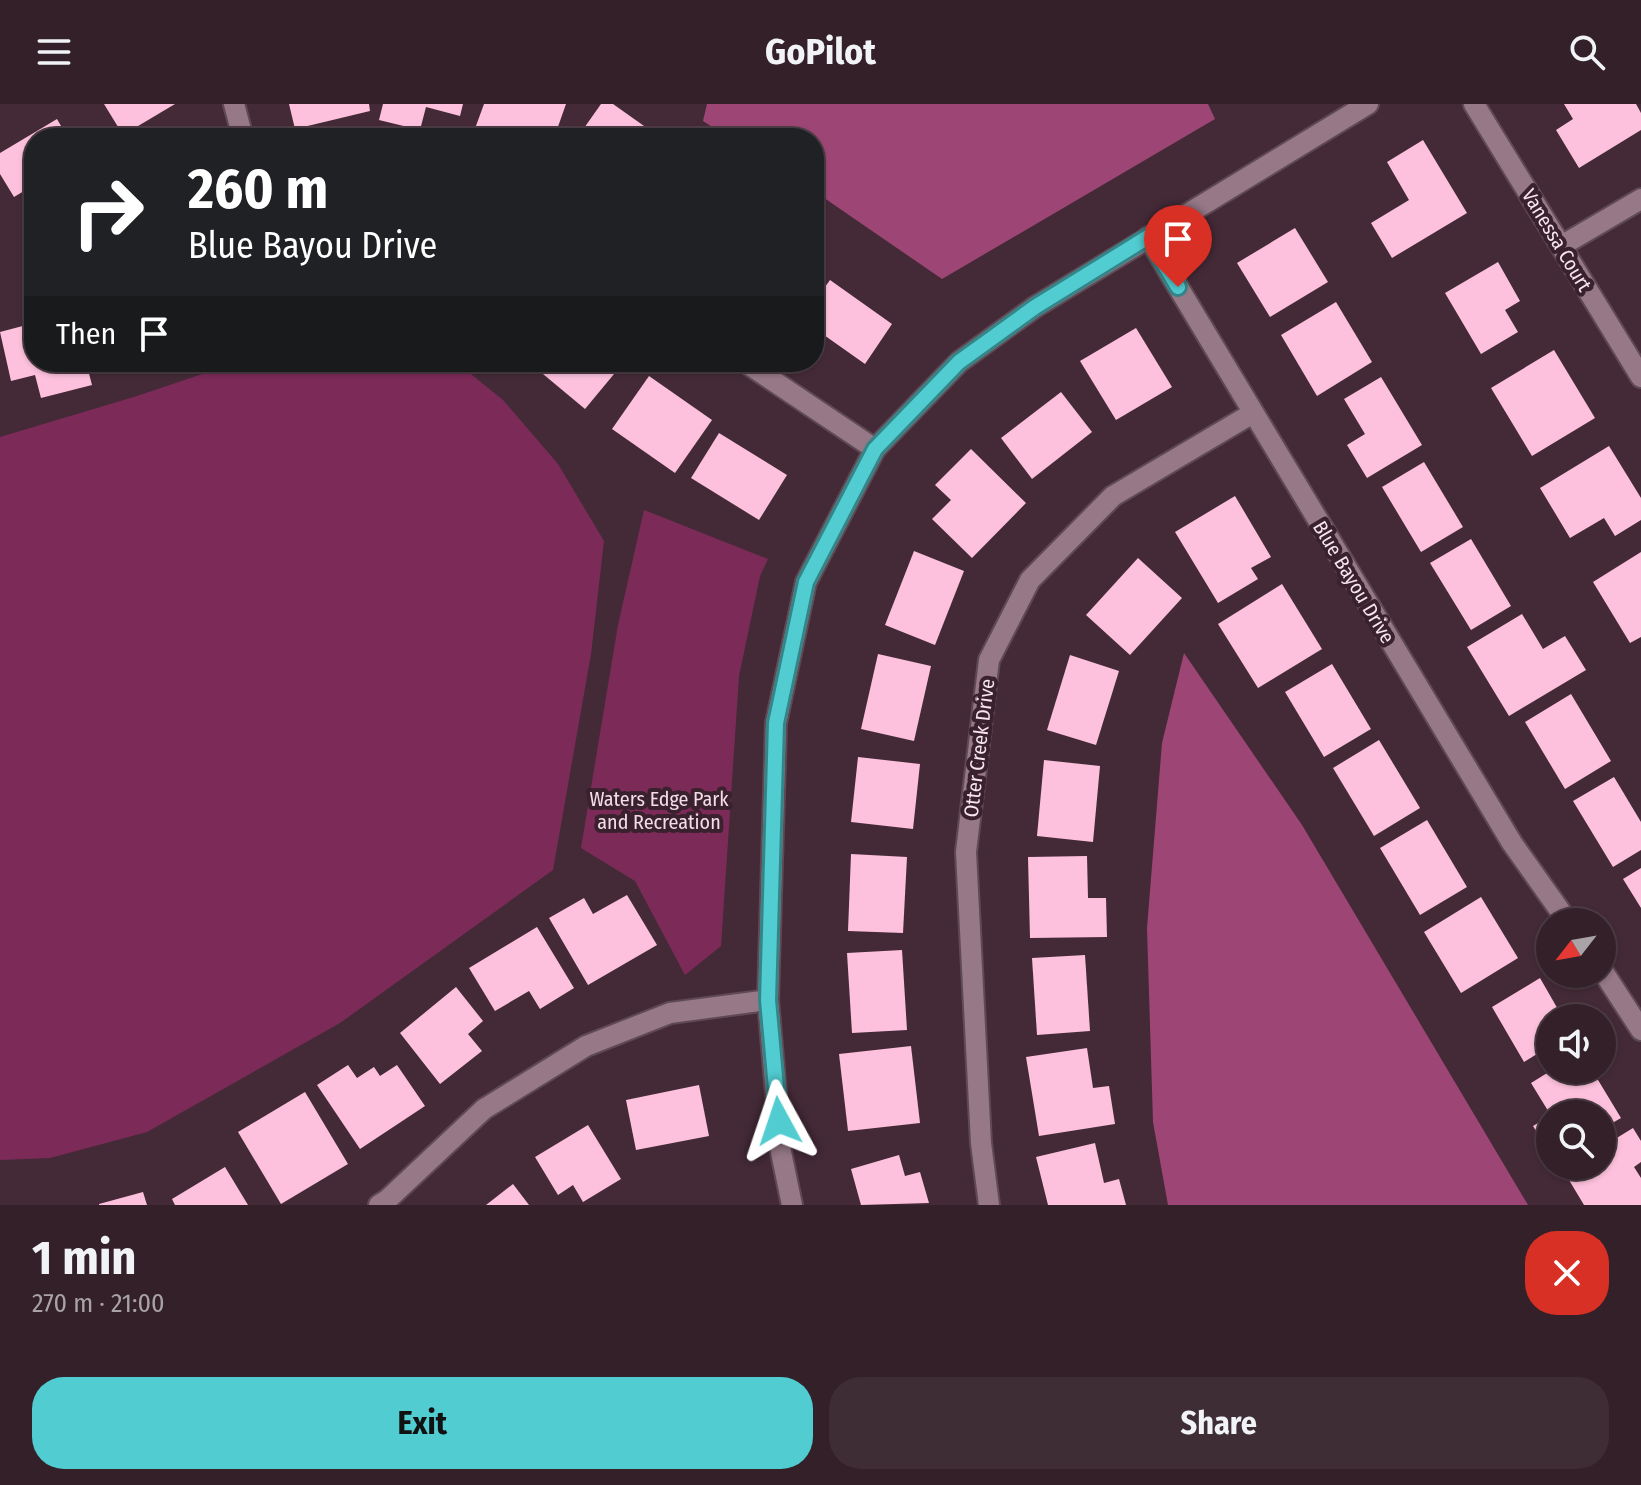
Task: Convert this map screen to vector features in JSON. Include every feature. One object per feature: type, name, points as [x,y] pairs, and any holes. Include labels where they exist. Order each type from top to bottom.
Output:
[{"type":"street","points":[[234,104],[240,128]]},
{"type":"street","points":[[792,1205],[781,1152],[768,1000],[776,723],[806,582],[875,449],[959,362],[1035,307],[1368,104]]},
{"type":"street","name":"Vanessa Court","points":[[1474,104],[1641,377]]},
{"type":"street","points":[[1561,246],[1641,199]]},
{"type":"street","name":"Blue Bayou Drive","points":[[1148,237],[1512,843],[1558,908]]},
{"type":"street","points":[[760,372],[875,449]]},
{"type":"street","name":"Otter Creek Drive","points":[[989,1205],[981,1143],[966,852],[989,660],[1030,580],[1113,496],[1253,413]]},
{"type":"street","points":[[1614,988],[1641,1030]]},
{"type":"street","points":[[379,1205],[484,1109],[586,1046],[670,1013],[768,1000]]},
{"type":"green space","points":[[208,372],[468,372],[503,400],[558,464],[604,541],[591,654],[553,870],[340,1023],[147,1132],[50,1158],[0,1160],[0,437]]},
{"type":"green space","name":"Waters Edge Park and Recreation","points":[[644,510],[768,559],[760,576],[739,676],[721,946],[685,975],[635,881],[581,848],[618,625]]},
{"type":"shaded area","points":[[707,104],[1208,104],[1215,119],[942,279],[824,198],[824,128],[714,128],[703,121]]},
{"type":"shaded area","points":[[1184,653],[1302,825],[1528,1205],[1168,1205],[1153,1122],[1147,928],[1162,743]]},
{"type":"building","points":[[104,104],[175,104],[135,128],[119,128]]},
{"type":"building","points":[[289,104],[369,104],[370,111],[295,128]]},
{"type":"building","points":[[383,104],[463,104],[460,116],[426,107],[421,128],[379,120]]},
{"type":"building","points":[[484,104],[566,104],[558,128],[475,128]]},
{"type":"building","points":[[601,104],[613,104],[647,128],[584,128]]},
{"type":"building","points":[[1564,104],[1636,104],[1641,113],[1641,130],[1579,168],[1556,130],[1573,119]]},
{"type":"building","points":[[57,119],[62,128],[42,128]]},
{"type":"building","points":[[24,139],[24,191],[14,197],[0,174],[0,153]]},
{"type":"building","points":[[1423,140],[1467,213],[1392,258],[1371,223],[1409,200],[1387,162]]},
{"type":"building","points":[[1295,228],[1328,282],[1270,317],[1237,263]]},
{"type":"building","points":[[1498,262],[1520,301],[1505,310],[1518,332],[1481,354],[1445,293]]},
{"type":"building","points":[[830,280],[892,324],[865,364],[824,335],[824,288]]},
{"type":"building","points":[[1336,302],[1372,362],[1317,396],[1281,335]]},
{"type":"building","points":[[24,326],[24,372],[89,372],[92,385],[41,398],[35,375],[11,381],[0,332]]},
{"type":"building","points":[[1136,328],[1172,387],[1116,420],[1080,361]]},
{"type":"building","points":[[1554,350],[1595,418],[1532,456],[1491,388]]},
{"type":"building","points":[[541,372],[616,372],[585,409]]},
{"type":"building","points":[[649,376],[712,420],[675,473],[612,429]]},
{"type":"building","points":[[1381,377],[1422,445],[1367,478],[1347,445],[1365,434],[1344,399]]},
{"type":"building","points":[[1061,392],[1092,432],[1032,479],[1001,438]]},
{"type":"building","points":[[719,433],[787,475],[759,520],[691,478]]},
{"type":"building","points":[[1609,446],[1641,498],[1641,520],[1615,536],[1604,518],[1570,538],[1540,488]]},
{"type":"building","points":[[971,449],[1026,503],[972,558],[932,519],[951,500],[935,485]]},
{"type":"building","points":[[1424,462],[1463,527],[1421,552],[1382,487]]},
{"type":"building","points":[[1235,496],[1271,557],[1251,568],[1258,579],[1218,603],[1175,532]]},
{"type":"building","points":[[1471,539],[1511,606],[1471,630],[1430,563]]},
{"type":"building","points":[[914,551],[964,571],[935,645],[885,625]]},
{"type":"building","points":[[1641,552],[1641,637],[1630,643],[1593,582]]},
{"type":"building","points":[[1138,558],[1182,598],[1130,655],[1086,615]]},
{"type":"building","points":[[1282,584],[1322,649],[1258,688],[1218,624]]},
{"type":"building","points":[[1522,614],[1543,649],[1565,636],[1586,670],[1509,716],[1467,647]]},
{"type":"building","points":[[878,654],[931,666],[914,741],[861,729]]},
{"type":"building","points":[[1070,655],[1119,671],[1096,745],[1047,730]]},
{"type":"building","points":[[1332,664],[1371,729],[1324,757],[1285,692]]},
{"type":"building","points":[[1571,694],[1611,761],[1565,789],[1525,722]]},
{"type":"building","points":[[1379,740],[1420,808],[1374,836],[1333,768]]},
{"type":"building","points":[[858,757],[920,764],[913,829],[851,822]]},
{"type":"building","points":[[1044,760],[1100,766],[1093,842],[1037,836]]},
{"type":"building","points":[[1614,777],[1641,822],[1641,850],[1613,867],[1573,801]]},
{"type":"building","points":[[1427,820],[1467,887],[1420,915],[1380,848]]},
{"type":"building","points":[[851,854],[907,857],[903,933],[848,931]]},
{"type":"building","points":[[1087,856],[1088,898],[1106,898],[1107,937],[1030,938],[1028,857]]},
{"type":"building","points":[[1641,868],[1641,908],[1623,879]]},
{"type":"building","points":[[627,895],[657,945],[588,985],[549,918],[584,898],[593,914]]},
{"type":"building","points":[[1481,897],[1518,958],[1461,993],[1424,932]]},
{"type":"building","points":[[537,927],[574,988],[540,1009],[529,991],[495,1011],[469,968]]},
{"type":"building","points":[[902,950],[907,1030],[852,1033],[847,953]]},
{"type":"building","points":[[1085,955],[1090,1031],[1037,1035],[1032,958]]},
{"type":"building","points":[[1536,980],[1536,988],[1546,988],[1555,1004],[1536,1004],[1536,1055],[1524,1062],[1492,1007]]},
{"type":"building","points":[[456,987],[483,1021],[468,1034],[482,1051],[440,1084],[400,1033]]},
{"type":"building","points":[[911,1046],[920,1123],[848,1131],[839,1054]]},
{"type":"building","points":[[1087,1048],[1093,1088],[1109,1086],[1115,1124],[1039,1136],[1026,1057]]},
{"type":"building","points":[[348,1065],[357,1078],[374,1067],[380,1076],[397,1065],[425,1106],[360,1149],[317,1085]]},
{"type":"building","points":[[1536,1080],[1536,1084],[1600,1084],[1610,1100],[1541,1100],[1531,1083]]},
{"type":"building","points":[[699,1085],[709,1136],[636,1150],[626,1100]]},
{"type":"building","points":[[305,1092],[348,1164],[281,1204],[238,1132]]},
{"type":"building","points":[[588,1125],[621,1179],[583,1202],[573,1185],[558,1195],[535,1157]]},
{"type":"building","points":[[1633,1128],[1641,1141],[1641,1162],[1634,1167],[1641,1178],[1641,1205],[1584,1205],[1569,1180],[1616,1180],[1616,1138]]},
{"type":"building","points":[[1095,1143],[1104,1183],[1119,1179],[1126,1205],[1048,1205],[1036,1157]]},
{"type":"building","points":[[899,1155],[905,1176],[920,1172],[929,1203],[861,1205],[851,1169]]},
{"type":"building","points":[[225,1167],[248,1205],[175,1205],[172,1199]]},
{"type":"building","points":[[513,1184],[529,1205],[486,1205]]},
{"type":"building","points":[[143,1192],[147,1205],[99,1205],[99,1204]]},
{"type":"route","points":[[779,1121],[768,1000],[776,723],[806,582],[875,449],[959,362],[1035,307],[1148,237],[1178,287]]}]
